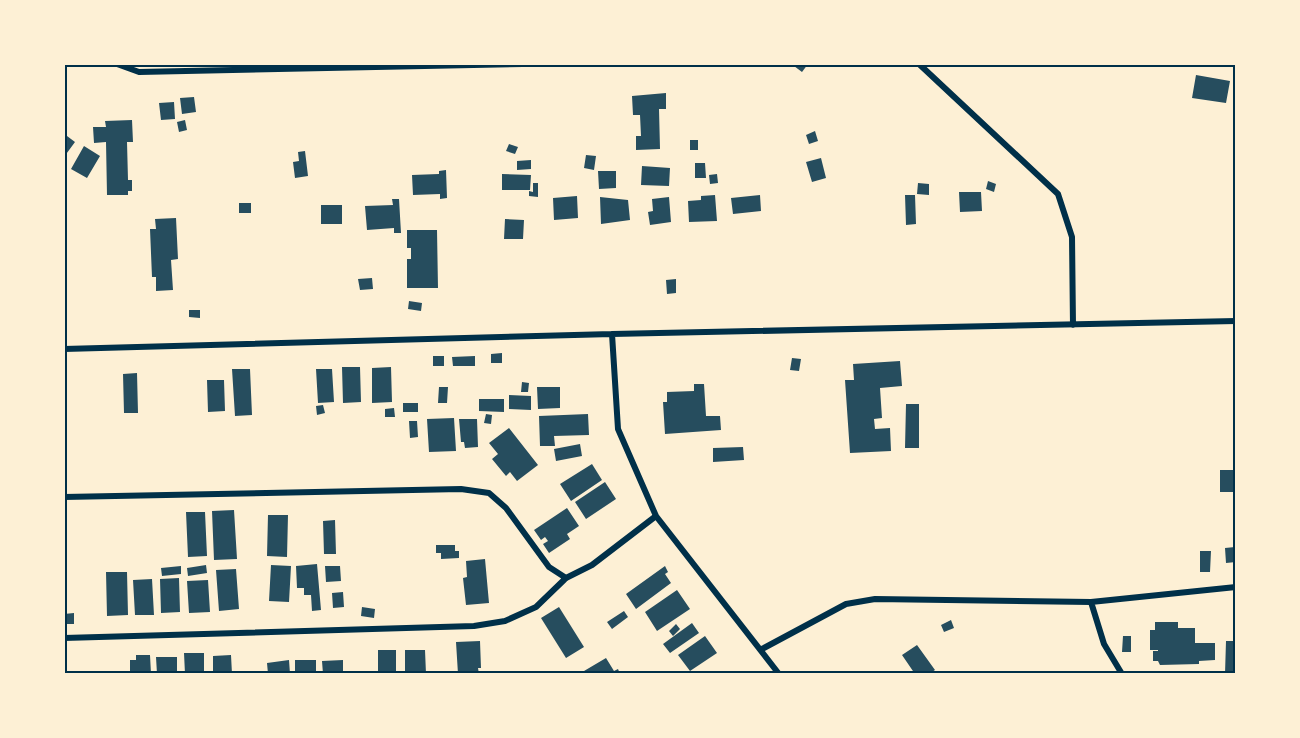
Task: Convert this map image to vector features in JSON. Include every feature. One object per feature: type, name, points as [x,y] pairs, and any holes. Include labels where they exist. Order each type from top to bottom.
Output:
[{"type":"street","points":[[117,64],[139,72],[523,64]]},
{"type":"street","points":[[919,64],[1058,194],[1072,237],[1074,325]]},
{"type":"street","points":[[64,349],[612,334],[1236,321]]},
{"type":"street","points":[[612,334],[618,429],[656,516],[779,674]]},
{"type":"street","points":[[64,496],[461,489],[489,493],[506,508],[549,567],[566,578]]},
{"type":"street","points":[[64,638],[474,626],[506,621],[536,607],[566,578],[592,565],[656,516]]},
{"type":"street","points":[[762,650],[846,604],[875,598],[1092,602],[1236,587]]},
{"type":"street","points":[[1092,602],[1104,644],[1122,674]]},
{"type":"building","points":[[795,64],[808,64],[802,72],[794,66]]},
{"type":"building","points":[[1196,75],[1230,81],[1226,103],[1192,98]]},
{"type":"building","points":[[666,93],[666,109],[659,109],[660,149],[636,150],[636,136],[641,136],[640,115],[633,115],[632,96]]},
{"type":"building","points":[[194,97],[196,112],[182,114],[180,98]]},
{"type":"building","points":[[174,102],[175,119],[161,120],[159,103]]},
{"type":"building","points":[[132,120],[133,142],[127,142],[128,180],[132,180],[132,191],[128,191],[128,195],[107,195],[106,142],[94,143],[93,127],[106,127],[105,121]]},
{"type":"building","points":[[185,120],[187,130],[179,132],[177,122]]},
{"type":"building","points":[[815,131],[818,141],[809,144],[806,135]]},
{"type":"building","points":[[67,136],[75,142],[64,157],[64,140]]},
{"type":"building","points":[[690,140],[698,140],[698,150],[690,150]]},
{"type":"building","points":[[509,144],[518,147],[515,154],[506,151]]},
{"type":"building","points":[[84,146],[100,156],[87,178],[71,169]]},
{"type":"building","points":[[305,151],[308,176],[295,178],[293,162],[299,161],[298,152]]},
{"type":"building","points":[[586,155],[596,156],[594,170],[584,168]]},
{"type":"building","points":[[821,158],[826,178],[812,182],[806,162]]},
{"type":"building","points":[[531,160],[531,169],[517,170],[517,161]]},
{"type":"building","points":[[695,163],[705,163],[706,178],[695,178]]},
{"type":"building","points":[[642,166],[670,168],[669,186],[641,185]]},
{"type":"building","points":[[446,170],[447,198],[440,199],[440,194],[413,195],[412,175],[439,174],[439,171]]},
{"type":"building","points":[[598,171],[616,171],[616,188],[599,189]]},
{"type":"building","points":[[502,174],[531,175],[530,190],[502,190]]},
{"type":"building","points":[[717,174],[718,183],[710,184],[709,175]]},
{"type":"building","points":[[988,181],[996,184],[994,192],[986,189]]},
{"type":"building","points":[[533,183],[538,183],[538,197],[529,196],[529,191],[533,192]]},
{"type":"building","points":[[918,183],[929,184],[929,195],[917,194]]},
{"type":"building","points":[[959,192],[981,192],[982,211],[960,212]]},
{"type":"building","points":[[715,195],[717,221],[689,222],[688,201],[701,200],[701,196]]},
{"type":"building","points":[[760,195],[761,211],[733,214],[731,198]]},
{"type":"building","points":[[905,195],[915,195],[916,224],[906,225]]},
{"type":"building","points":[[577,196],[578,218],[554,220],[553,198]]},
{"type":"building","points":[[600,197],[628,200],[630,220],[601,224]]},
{"type":"building","points":[[669,197],[671,222],[650,225],[648,212],[653,211],[652,199]]},
{"type":"building","points":[[392,199],[399,199],[401,233],[394,233],[394,228],[367,230],[365,206],[393,205]]},
{"type":"building","points":[[239,203],[251,203],[251,213],[239,213]]},
{"type":"building","points":[[321,205],[342,205],[342,224],[321,224]]},
{"type":"building","points":[[176,218],[178,259],[171,260],[173,290],[156,291],[156,277],[152,277],[150,229],[156,229],[155,219]]},
{"type":"building","points":[[505,219],[524,220],[523,239],[504,239]]},
{"type":"building","points":[[407,230],[437,230],[438,288],[407,288],[407,259],[411,259],[411,248],[407,248]]},
{"type":"building","points":[[372,278],[373,289],[360,290],[358,279]]},
{"type":"building","points":[[676,279],[676,293],[667,294],[666,280]]},
{"type":"building","points":[[409,301],[422,303],[421,311],[408,309]]},
{"type":"building","points":[[189,310],[200,310],[200,318],[189,317]]},
{"type":"building","points":[[502,353],[502,363],[491,363],[491,354]]},
{"type":"building","points":[[433,356],[444,356],[444,366],[433,366]]},
{"type":"building","points":[[475,356],[475,366],[453,366],[452,357]]},
{"type":"building","points":[[792,358],[801,359],[799,371],[790,370]]},
{"type":"building","points":[[900,361],[902,386],[880,388],[882,418],[874,419],[875,429],[890,428],[891,451],[850,453],[845,380],[854,380],[853,364]]},
{"type":"building","points":[[342,367],[360,367],[361,402],[343,403]]},
{"type":"building","points":[[391,367],[392,402],[372,403],[372,368]]},
{"type":"building","points":[[232,369],[250,369],[252,415],[235,416]]},
{"type":"building","points":[[316,369],[332,369],[334,402],[318,403]]},
{"type":"building","points":[[137,373],[138,413],[124,413],[123,374]]},
{"type":"building","points":[[207,380],[224,380],[225,411],[208,412]]},
{"type":"building","points":[[522,382],[529,383],[528,392],[521,392]]},
{"type":"building","points":[[694,384],[704,384],[706,416],[720,416],[721,430],[665,434],[663,402],[667,402],[667,392],[694,391]]},
{"type":"building","points":[[439,387],[448,387],[447,403],[438,403]]},
{"type":"building","points":[[537,387],[560,387],[560,408],[538,409]]},
{"type":"building","points":[[509,395],[531,396],[531,410],[509,409]]},
{"type":"building","points":[[479,399],[504,399],[504,412],[479,411]]},
{"type":"building","points":[[403,403],[418,403],[418,412],[403,412]]},
{"type":"building","points":[[906,404],[919,404],[919,448],[905,448]]},
{"type":"building","points":[[323,405],[325,413],[317,415],[316,406]]},
{"type":"building","points":[[394,408],[395,417],[385,417],[385,409]]},
{"type":"building","points":[[486,414],[492,415],[491,424],[484,423]]},
{"type":"building","points":[[588,414],[589,435],[554,436],[555,446],[540,446],[539,416]]},
{"type":"building","points":[[454,418],[456,451],[429,452],[427,419]]},
{"type":"building","points":[[459,419],[477,419],[478,447],[465,448],[464,442],[461,442]]},
{"type":"building","points":[[409,421],[417,421],[418,437],[410,438]]},
{"type":"building","points":[[509,428],[538,465],[517,481],[510,472],[506,476],[492,459],[498,454],[489,443]]},
{"type":"building","points":[[580,444],[582,456],[556,461],[554,449]]},
{"type":"building","points":[[743,447],[744,460],[713,462],[713,448]]},
{"type":"building","points":[[592,464],[602,480],[571,501],[560,484]]},
{"type":"building","points":[[1220,470],[1236,470],[1236,492],[1220,492]]},
{"type":"building","points":[[605,482],[616,499],[586,519],[575,502]]},
{"type":"building","points":[[567,508],[579,526],[567,534],[570,539],[549,553],[543,544],[548,541],[545,537],[541,540],[534,530]]},
{"type":"building","points":[[234,510],[237,559],[214,560],[212,511]]},
{"type":"building","points":[[186,512],[205,512],[207,556],[188,557]]},
{"type":"building","points":[[268,515],[288,515],[287,557],[267,556]]},
{"type":"building","points":[[335,520],[336,554],[324,554],[323,521]]},
{"type":"building","points":[[436,545],[455,545],[455,551],[459,551],[459,558],[441,559],[441,553],[436,553]]},
{"type":"building","points":[[1235,547],[1236,562],[1226,563],[1225,548]]},
{"type":"building","points":[[1200,551],[1211,551],[1210,572],[1200,572]]},
{"type":"building","points":[[485,559],[489,603],[466,605],[463,578],[467,577],[466,561]]},
{"type":"building","points":[[317,564],[321,610],[312,611],[311,595],[304,595],[304,588],[297,588],[296,566]]},
{"type":"building","points":[[206,565],[207,573],[188,576],[187,568]]},
{"type":"building","points":[[271,565],[291,566],[289,602],[269,601]]},
{"type":"building","points":[[181,566],[181,574],[162,576],[161,568]]},
{"type":"building","points":[[325,566],[340,566],[341,581],[326,582]]},
{"type":"building","points":[[665,566],[668,572],[665,574],[671,583],[636,609],[626,594]]},
{"type":"building","points":[[236,569],[239,609],[219,611],[216,570]]},
{"type":"building","points":[[106,572],[127,572],[128,615],[107,616]]},
{"type":"building","points":[[179,578],[180,612],[161,613],[160,579]]},
{"type":"building","points":[[152,579],[154,615],[135,615],[133,580]]},
{"type":"building","points":[[208,580],[210,612],[189,613],[187,581]]},
{"type":"building","points":[[677,590],[690,609],[657,631],[645,612]]},
{"type":"building","points":[[343,592],[344,607],[333,608],[332,593]]},
{"type":"building","points":[[362,607],[375,609],[374,618],[361,616]]},
{"type":"building","points":[[559,607],[584,647],[566,658],[541,618]]},
{"type":"building","points":[[624,611],[628,617],[612,629],[607,622]]},
{"type":"building","points":[[74,613],[74,624],[64,624],[64,614]]},
{"type":"building","points":[[951,620],[954,628],[944,632],[941,625]]},
{"type":"building","points":[[1155,622],[1178,622],[1178,628],[1195,628],[1195,643],[1215,643],[1215,660],[1199,661],[1199,664],[1160,665],[1158,661],[1153,661],[1153,651],[1158,650],[1150,650],[1150,630],[1155,630]]},
{"type":"building","points":[[692,623],[699,633],[670,653],[663,644]]},
{"type":"building","points":[[676,624],[680,629],[673,636],[669,631]]},
{"type":"building","points":[[705,636],[717,653],[690,671],[678,655]]},
{"type":"building","points":[[1123,636],[1131,636],[1131,652],[1122,652]]},
{"type":"building","points":[[480,641],[481,668],[478,668],[479,674],[458,674],[456,642]]},
{"type":"building","points":[[1226,641],[1236,641],[1236,674],[1225,674]]},
{"type":"building","points":[[917,645],[935,670],[929,674],[915,674],[902,655]]},
{"type":"building","points":[[378,650],[396,650],[396,674],[378,674]]},
{"type":"building","points":[[405,650],[425,650],[426,674],[405,674]]},
{"type":"building","points":[[184,653],[204,653],[204,674],[185,674]]},
{"type":"building","points":[[136,655],[150,655],[151,674],[130,674],[130,660],[136,660]]},
{"type":"building","points":[[231,655],[232,674],[213,674],[213,656]]},
{"type":"building","points":[[156,657],[177,657],[177,674],[157,674]]},
{"type":"building","points":[[606,658],[614,671],[618,669],[620,674],[586,674],[584,671]]},
{"type":"building","points":[[289,660],[290,674],[268,674],[267,663]]},
{"type":"building","points":[[295,660],[316,660],[316,674],[295,674]]},
{"type":"building","points":[[343,660],[343,674],[323,674],[322,661]]}]
